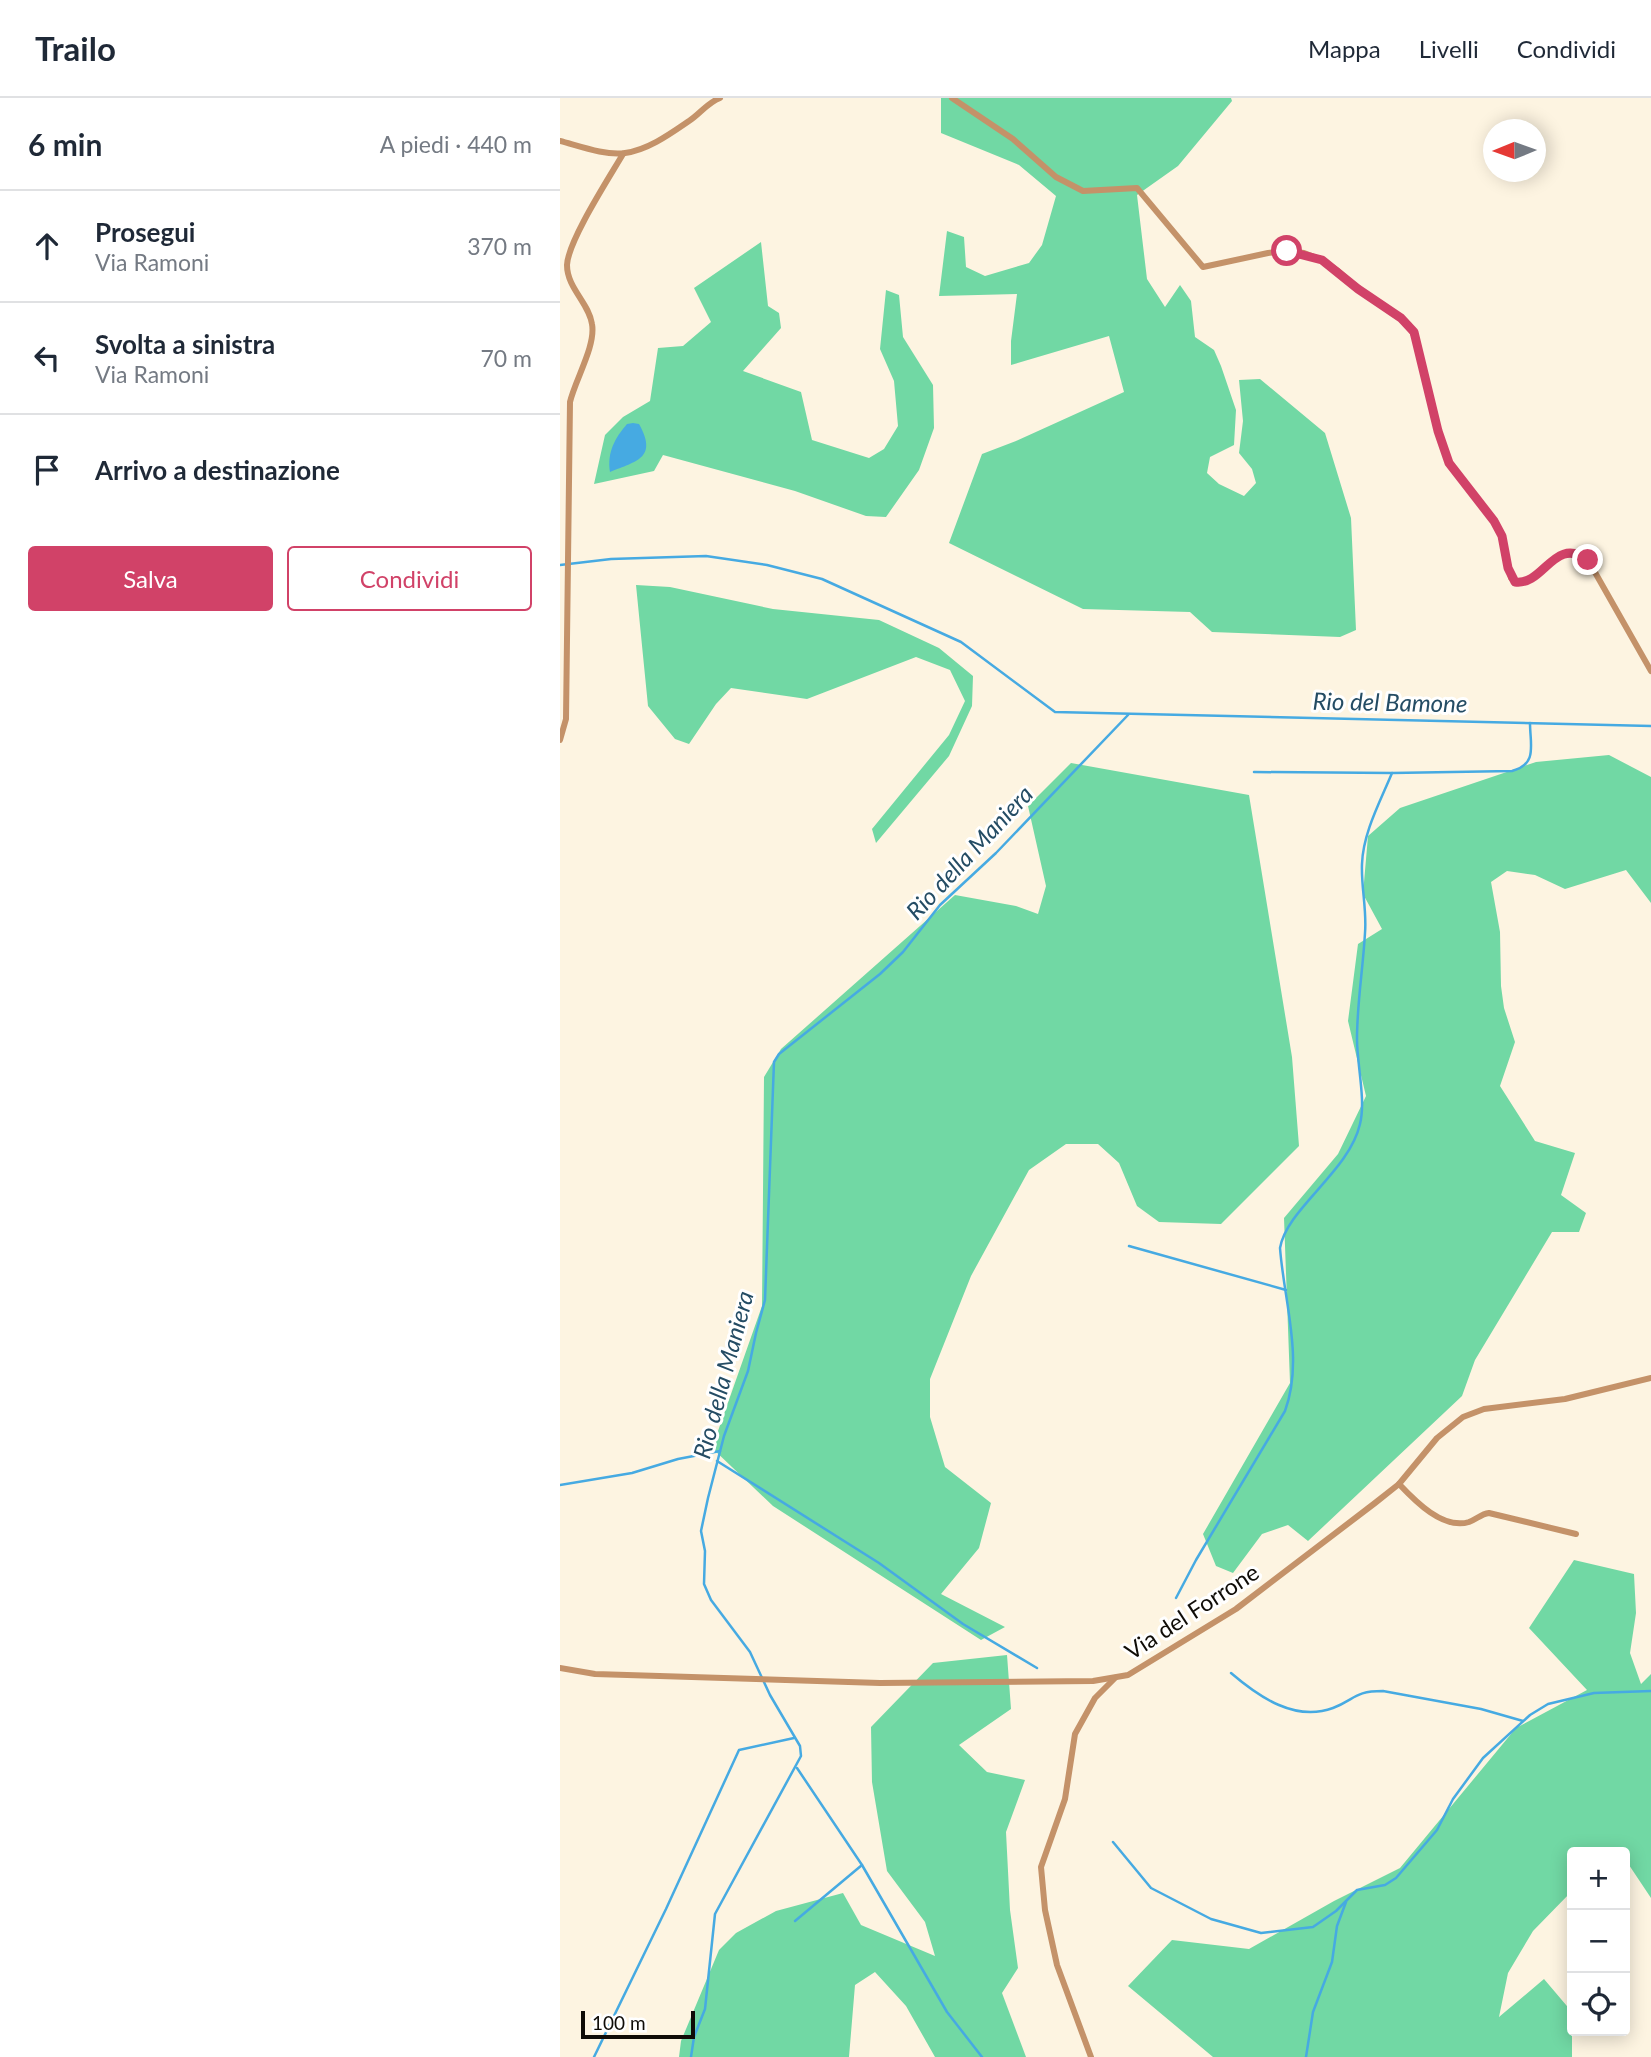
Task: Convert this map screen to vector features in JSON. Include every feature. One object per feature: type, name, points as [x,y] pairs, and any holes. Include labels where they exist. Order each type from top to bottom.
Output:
[{"type":"street","points":[[560,141],[623,154],[653,144],[692,120],[710,102],[720,98]]},
{"type":"street","points":[[952,98],[1013,139],[1056,177],[1083,191],[1137,188],[1203,267],[1268,253],[1304,253],[1322,260],[1401,318],[1414,332],[1438,431],[1449,463],[1494,521],[1502,536],[1511,578],[1515,582],[1528,582],[1560,556],[1570,552],[1580,554],[1588,560],[1651,671]]},
{"type":"street","points":[[560,740],[566,719],[570,402],[592,338],[593,326],[589,313],[568,275],[567,264],[579,231],[623,154]]},
{"type":"street","name":"Via del Forrone","points":[[560,1668],[595,1674],[867,1682],[1093,1681],[1128,1675],[1237,1609],[1399,1484],[1437,1438],[1463,1417],[1484,1409],[1565,1399],[1651,1378]]},
{"type":"street","points":[[1399,1484],[1429,1511],[1457,1522],[1468,1522],[1489,1513],[1576,1534]]},
{"type":"street","points":[[1091,2057],[1057,1965],[1045,1910],[1041,1867],[1065,1799],[1075,1734],[1094,1698],[1117,1677]]},
{"type":"green space","points":[[941,98],[1231,98],[1232,101],[1178,166],[1137,195],[1147,279],[1165,307],[1180,285],[1191,301],[1195,337],[1214,350],[1221,366],[1236,410],[1234,445],[1210,457],[1207,473],[1219,484],[1244,496],[1256,483],[1252,469],[1239,453],[1243,421],[1239,380],[1260,379],[1325,433],[1351,518],[1356,630],[1340,637],[1212,632],[1190,612],[1083,609],[949,543],[982,454],[1124,392],[1109,336],[1011,365],[1017,294],[939,296],[947,231],[964,237],[966,267],[985,276],[1029,263],[1042,245],[1056,196],[1019,165],[941,133]]},
{"type":"green space","points":[[761,242],[768,306],[779,313],[781,328],[743,371],[801,392],[812,440],[869,458],[884,449],[898,426],[894,381],[880,349],[886,290],[899,295],[903,337],[933,385],[934,428],[919,470],[886,517],[866,516],[795,491],[663,455],[654,471],[594,484],[605,435],[623,417],[650,401],[658,348],[683,346],[711,322],[694,288]]},
{"type":"green space","points":[[636,585],[670,587],[773,609],[879,620],[939,648],[973,676],[972,706],[949,756],[876,843],[872,829],[949,735],[965,701],[950,670],[916,657],[807,699],[731,688],[716,704],[689,744],[675,739],[648,706]]},
{"type":"green space","points":[[1609,755],[1651,777],[1651,903],[1626,870],[1565,889],[1535,875],[1507,871],[1491,882],[1500,932],[1504,1008],[1515,1042],[1500,1086],[1535,1141],[1575,1153],[1561,1195],[1586,1213],[1579,1232],[1552,1232],[1475,1360],[1462,1396],[1308,1541],[1288,1525],[1262,1534],[1233,1573],[1216,1566],[1203,1534],[1290,1383],[1284,1218],[1338,1154],[1366,1096],[1348,1021],[1358,944],[1382,929],[1363,894],[1368,836],[1400,808],[1536,762]]},
{"type":"green space","points":[[1071,763],[1249,795],[1292,1057],[1299,1146],[1221,1224],[1159,1222],[1137,1206],[1119,1163],[1098,1144],[1066,1144],[1029,1170],[971,1276],[930,1379],[930,1417],[945,1467],[991,1503],[979,1548],[941,1594],[1005,1627],[981,1640],[773,1506],[712,1448],[762,1306],[764,1077],[781,1049],[955,895],[1016,906],[1038,914],[1046,886],[1028,806]]},
{"type":"green space","points":[[1574,1560],[1634,1574],[1636,1613],[1630,1653],[1641,1684],[1651,1674],[1651,1898],[1630,1866],[1630,1847],[1567,1847],[1567,1896],[1533,1931],[1508,1973],[1499,2017],[1544,1979],[1567,2006],[1567,2036],[1572,2036],[1572,2057],[1213,2057],[1128,1986],[1172,1940],[1249,1949],[1334,1901],[1400,1868],[1516,1728],[1587,1690],[1529,1628]]},
{"type":"green space","points":[[1007,1655],[1011,1709],[959,1745],[987,1772],[1025,1780],[1006,1832],[1010,1910],[1018,1968],[1002,1993],[1026,2057],[935,2057],[906,2006],[875,1972],[855,1985],[849,2057],[679,2057],[681,2041],[719,1950],[736,1933],[776,1911],[843,1893],[861,1925],[935,1956],[925,1922],[887,1871],[872,1782],[871,1727],[933,1663]]},
{"type":"water","points":[[627,424],[639,424],[644,435],[645,451],[636,461],[610,472],[613,446]]},
{"type":"waterway","name":"Rio del Bamone","points":[[560,565],[611,559],[706,556],[767,565],[822,579],[961,642],[1055,712],[1651,726]]},
{"type":"waterway","name":"Rio della Maniera","points":[[691,2057],[694,2037],[705,2009],[715,1914],[801,1756],[800,1746],[770,1695],[750,1652],[711,1600],[704,1584],[705,1551],[701,1531],[724,1436],[748,1371],[765,1300],[774,1062],[779,1054],[880,974],[903,952],[940,905],[996,853],[1128,715]]},
{"type":"waterway","points":[[1254,772],[1512,771],[1526,764],[1529,759],[1530,723]]},
{"type":"waterway","points":[[1176,1598],[1285,1411],[1293,1371],[1293,1351],[1280,1248],[1294,1218],[1344,1158],[1360,1124],[1362,1104],[1357,1026],[1365,924],[1363,852],[1377,806],[1392,773]]},
{"type":"waterway","points":[[1129,1246],[1286,1290]]},
{"type":"waterway","points":[[560,1485],[632,1473],[678,1459],[720,1451]]},
{"type":"waterway","points":[[717,1461],[879,1563],[963,1624],[1037,1668]]},
{"type":"waterway","points":[[1231,1673],[1253,1691],[1278,1705],[1305,1712],[1319,1712],[1360,1694],[1383,1691],[1481,1709],[1523,1721]]},
{"type":"waterway","points":[[1113,1842],[1151,1888],[1211,1919],[1261,1933],[1313,1927],[1336,1911],[1357,1890],[1385,1885],[1396,1878],[1437,1830],[1453,1799],[1483,1758],[1530,1715],[1548,1704],[1594,1693],[1651,1691]]},
{"type":"waterway","points":[[594,2057],[739,1750],[794,1738]]},
{"type":"waterway","points":[[797,1768],[862,1865],[947,2012],[982,2057]]},
{"type":"waterway","points":[[795,1921],[862,1865]]},
{"type":"waterway","points":[[1306,2057],[1313,2012],[1332,1962],[1337,1926],[1346,1902]]},
{"type":"route","points":[[1287,251],[1304,253],[1322,260],[1409,324],[1417,342],[1438,431],[1449,463],[1494,521],[1502,536],[1511,578],[1515,582],[1528,582],[1541,569],[1570,552],[1580,554],[1588,560]]}]
